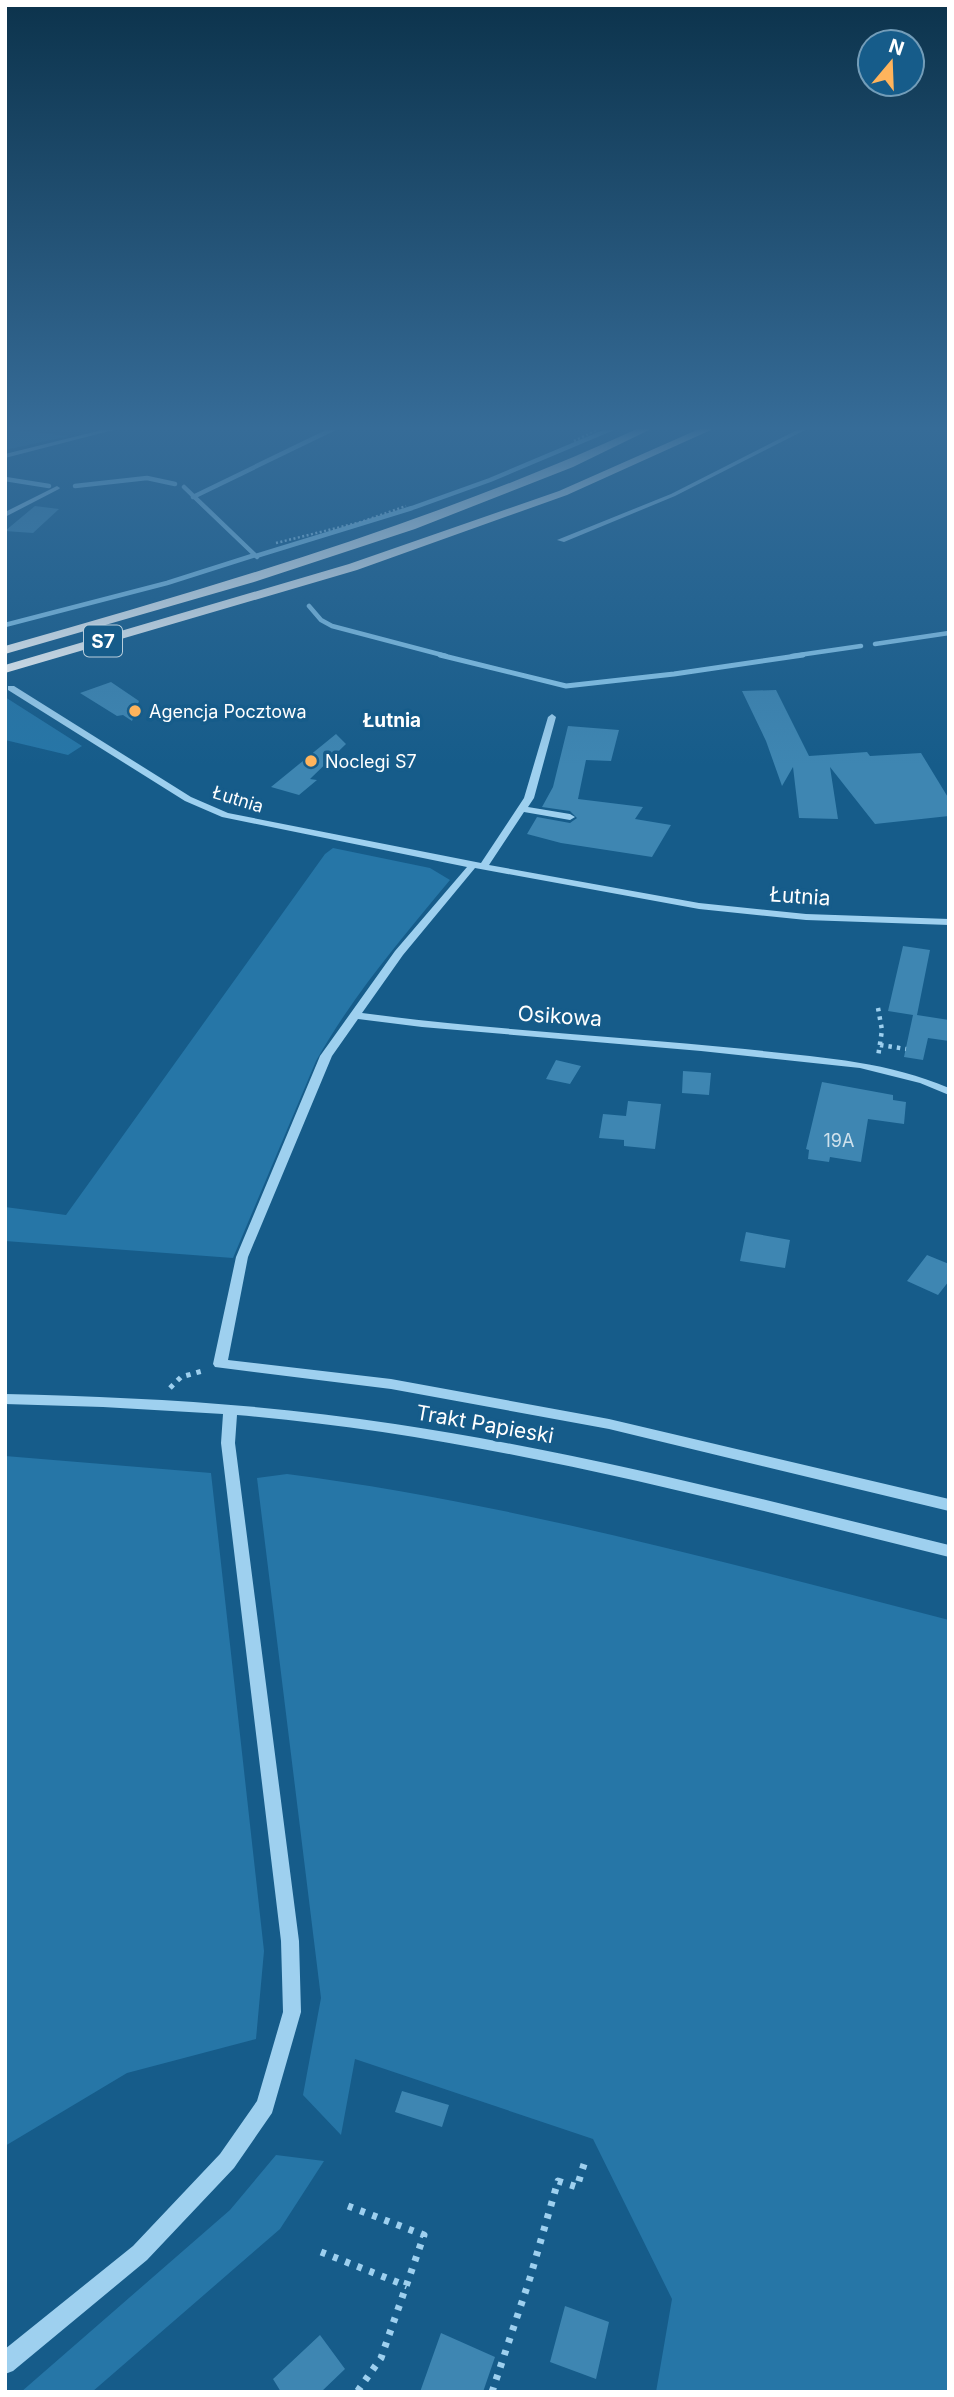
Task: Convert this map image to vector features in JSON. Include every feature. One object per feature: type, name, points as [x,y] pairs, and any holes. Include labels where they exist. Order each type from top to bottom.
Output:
[{"type":"highway","name":"S7","points":[[5,650],[290,567],[368,541]]},
{"type":"highway","name":"S7","points":[[5,669],[353,566],[425,541]]},
{"type":"street","name":"Łutnia","points":[[11,688],[188,799],[225,815],[478,866],[699,906],[806,917],[949,922]]},
{"type":"street","points":[[552,717],[523,809],[478,866],[399,953],[326,1056],[242,1257],[220,1364],[391,1384],[609,1424],[949,1506]]},
{"type":"street","points":[[523,809],[570,817]]},
{"type":"street","name":"Osikowa","points":[[354,1015],[422,1024],[715,1049],[876,1068],[925,1081],[949,1092]]},
{"type":"street","name":"Trakt Papieski","points":[[5,1399],[230,1409],[394,1428],[600,1467],[949,1551]]},
{"type":"street","points":[[5,2363],[140,2253],[227,2161],[265,2106],[292,2012],[290,1941],[228,1443],[230,1409]]},
{"type":"path","points":[[276,543],[285,541]]},
{"type":"path","points":[[876,1068],[882,1030],[878,1008]]},
{"type":"path","points":[[880,1045],[906,1049]]},
{"type":"path","points":[[170,1388],[181,1377],[220,1364]]},
{"type":"path","points":[[492,2392],[530,2278],[558,2181],[577,2187],[585,2161]]},
{"type":"path","points":[[348,2206],[424,2235],[381,2358],[357,2392]]},
{"type":"path","points":[[321,2252],[407,2286]]},
{"type":"shaded area","points":[[5,697],[82,746],[68,755],[5,740]]},
{"type":"shaded area","points":[[333,848],[430,868],[450,880],[362,990],[316,1061],[233,1258],[5,1241],[5,1207],[66,1215],[325,854]]},
{"type":"shaded area","points":[[5,1456],[211,1473],[264,1951],[256,2039],[127,2073],[5,2146]]},
{"type":"shaded area","points":[[287,1474],[371,1486],[538,1518],[949,1620],[949,2392],[656,2392],[672,2299],[593,2139],[355,2059],[341,2135],[303,2095],[321,1998],[257,1478]]},
{"type":"shaded area","points":[[276,2155],[324,2161],[280,2229],[92,2392],[21,2392],[230,2210]]},
{"type":"building","points":[[111,682],[139,701],[132,721],[123,715],[117,716],[80,693]]},
{"type":"building","points":[[776,690],[809,756],[867,752],[870,756],[921,753],[949,799],[949,816],[875,824],[830,767],[838,819],[799,818],[793,767],[782,786],[766,741],[742,691]]},
{"type":"building","points":[[568,726],[619,730],[611,761],[586,760],[578,799],[643,807],[635,819],[671,825],[652,857],[561,843],[527,834],[537,817],[570,823],[577,818],[570,811],[542,807],[553,787]]},
{"type":"building","points":[[336,734],[346,744],[310,779],[317,780],[299,795],[271,787]]},
{"type":"building","points":[[903,946],[930,950],[917,1015],[949,1020],[949,1041],[928,1038],[923,1060],[904,1057],[913,1015],[888,1011]]},
{"type":"building","points":[[556,1060],[581,1066],[570,1084],[546,1079]]},
{"type":"building","points":[[683,1071],[711,1073],[709,1095],[682,1093]]},
{"type":"building","points":[[822,1082],[893,1095],[893,1100],[906,1102],[904,1124],[868,1119],[861,1162],[830,1157],[829,1162],[808,1159],[809,1150],[806,1149]]},
{"type":"building","points":[[628,1101],[661,1104],[655,1149],[624,1146],[624,1140],[599,1138],[603,1114],[626,1116]]},
{"type":"building","points":[[746,1232],[790,1240],[785,1268],[740,1261]]},
{"type":"building","points":[[927,1255],[949,1264],[949,1281],[938,1295],[907,1281]]},
{"type":"building","points":[[402,2091],[449,2105],[442,2127],[395,2112]]},
{"type":"building","points":[[565,2306],[609,2322],[596,2379],[550,2362]]},
{"type":"building","points":[[441,2333],[495,2357],[483,2392],[420,2392]]},
{"type":"building","points":[[320,2335],[345,2369],[321,2392],[281,2392],[273,2379]]},
{"type":"waterway","points":[[240,541],[255,555]]},
{"type":"waterway","points":[[256,556],[305,541]]},
{"type":"waterway","points":[[5,625],[167,583],[255,555]]},
{"type":"waterway","points":[[309,606],[321,620],[332,626],[446,656]]},
{"type":"waterway","points":[[875,644],[949,633]]},
{"type":"waterway","points":[[792,656],[861,646]]},
{"type":"waterway","points":[[440,655],[566,686],[674,674],[803,655]]},
{"type":"place","name":"Agencja Pocztowa","points":[[135,711]]},
{"type":"place","name":"Noclegi S7","points":[[311,761]]},
{"type":"district","name":"Łutnia","points":[[392,720]]}]
